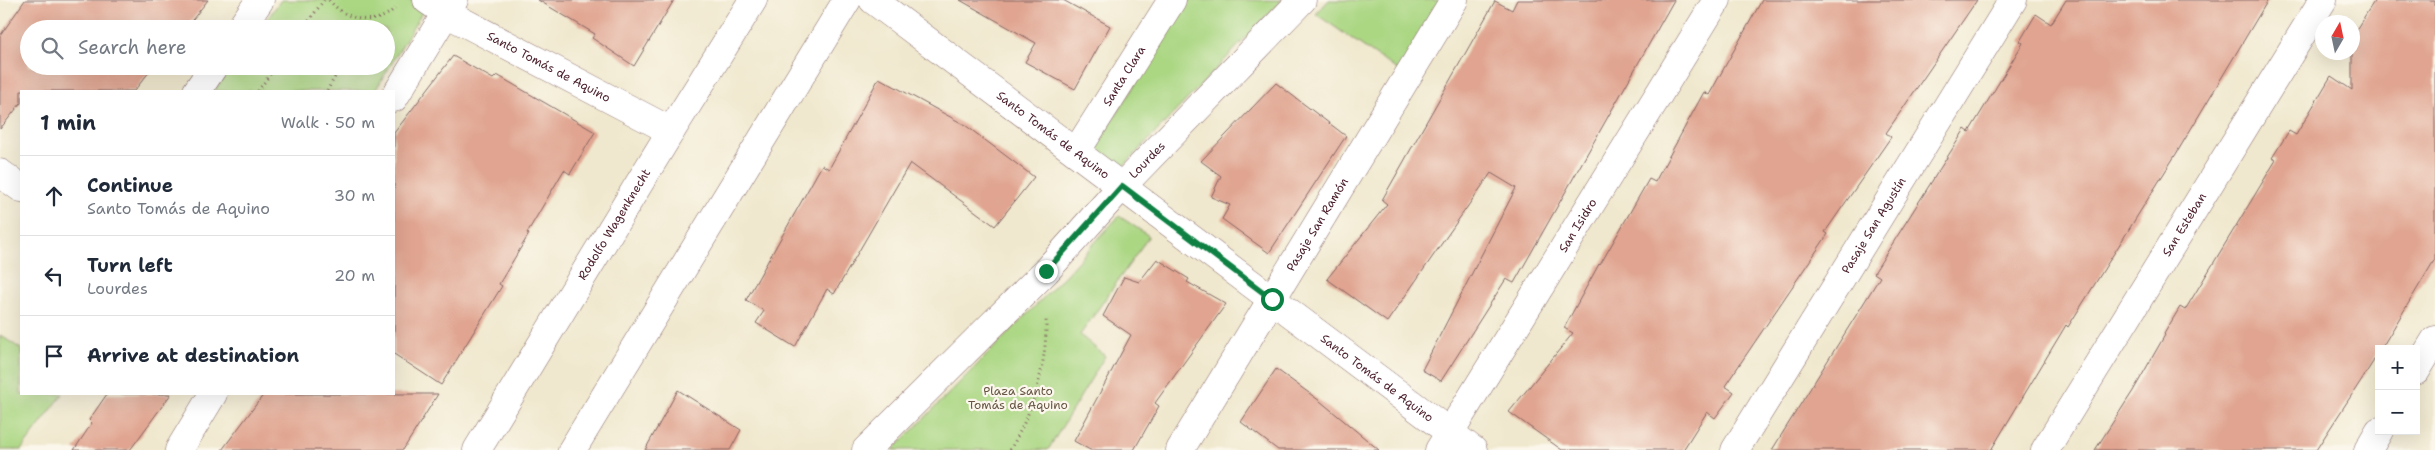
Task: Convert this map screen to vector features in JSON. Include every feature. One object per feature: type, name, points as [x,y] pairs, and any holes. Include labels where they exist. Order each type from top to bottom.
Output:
[{"type":"street","points":[[246,20],[260,0]]},
{"type":"street","name":"Rodolfo Wagenknecht","points":[[477,450],[753,0]]},
{"type":"street","points":[[572,450],[847,0]]},
{"type":"street","name":"Santo Tomás de Aquino","points":[[873,0],[1272,299],[1444,441],[1473,450]]},
{"type":"street","name":"Santa Clara","points":[[1076,152],[1172,0]]},
{"type":"street","name":"Lourdes","points":[[866,450],[1046,271],[1122,186],[1302,0]]},
{"type":"street","name":"Pasaje San Ramón","points":[[1180,450],[1454,0]]},
{"type":"street","name":"San Isidro","points":[[1444,441],[1717,0]]},
{"type":"street","name":"Pasaje San Agustín","points":[[1735,450],[2012,0]]},
{"type":"street","name":"San Esteban","points":[[2045,450],[2323,0]]},
{"type":"street","points":[[395,96],[442,4]]},
{"type":"street","name":"Santo Tomás de Aquino","points":[[442,4],[671,131]]},
{"type":"street","points":[[198,90],[208,75]]},
{"type":"street","points":[[0,173],[20,187]]},
{"type":"street","points":[[2420,364],[2435,340]]},
{"type":"street","points":[[179,450],[212,395]]},
{"type":"street","points":[[2368,450],[2377,435]]},
{"type":"path","points":[[310,20],[324,0]]},
{"type":"path","points":[[329,0],[335,8],[350,17],[367,20],[388,15],[399,3]]},
{"type":"path","points":[[259,90],[270,75]]},
{"type":"path","points":[[328,90],[336,75]]},
{"type":"path","points":[[1010,450],[1034,402],[1043,362],[1046,327],[1046,271]]},
{"type":"green space","points":[[281,0],[411,0],[424,9],[395,58],[395,20],[267,20]]},
{"type":"green space","points":[[1189,0],[1282,0],[1116,174],[1092,153]]},
{"type":"green space","points":[[1329,0],[1446,0],[1403,74],[1316,14]]},
{"type":"green space","points":[[226,75],[385,75],[376,90],[215,90]]},
{"type":"green space","name":"Plaza Santo Tomás de Aquino","points":[[1119,216],[1149,236],[1080,335],[1105,356],[1048,450],[893,450],[1058,283]]},
{"type":"green space","points":[[0,335],[20,348],[20,395],[62,395],[21,450],[0,450]]},
{"type":"building","points":[[25,0],[208,0],[192,20],[20,20],[20,75],[147,75],[135,90],[20,90],[20,104],[0,129],[0,36]]},
{"type":"building","points":[[538,0],[674,0],[634,66],[592,38],[595,34]]},
{"type":"building","points":[[960,0],[1063,0],[1110,26],[1075,89],[1025,62],[1036,43]]},
{"type":"building","points":[[1517,0],[1674,0],[1514,283],[1506,279],[1441,381],[1422,370],[1516,188],[1491,173],[1387,322],[1327,279],[1387,204],[1382,200],[1495,1],[1512,10]]},
{"type":"building","points":[[1762,0],[1977,0],[1886,133],[1891,137],[1825,232],[1828,234],[1725,386],[1734,392],[1715,418],[1707,412],[1683,450],[1562,450],[1509,412],[1573,333],[1564,328],[1599,264],[1649,179],[1655,182],[1704,92],[1709,95]]},
{"type":"building","points":[[2066,0],[2268,0],[2176,154],[2068,327],[2066,325],[1991,450],[1772,450],[1880,277],[1874,273],[1965,129],[1969,132],[2023,43],[2020,41],[2036,14],[2051,24]]},
{"type":"building","points":[[2375,0],[2435,0],[2435,259],[2383,345],[2375,345],[2373,362],[2316,450],[2095,450],[2133,391],[2180,307],[2185,310],[2276,160],[2272,158],[2289,131],[2296,135],[2331,76],[2352,90],[2352,60],[2360,60],[2360,23]]},
{"type":"building","points":[[453,56],[493,79],[497,75],[595,132],[570,174],[564,170],[499,284],[502,286],[441,385],[395,355],[395,132]]},
{"type":"building","points":[[879,78],[965,125],[1034,177],[995,226],[910,163],[834,294],[827,289],[795,347],[756,323],[764,311],[746,300],[822,165],[829,169]]},
{"type":"building","points":[[1276,83],[1346,136],[1269,253],[1222,219],[1230,205],[1211,197],[1221,176],[1201,161]]},
{"type":"building","points":[[1157,259],[1189,279],[1187,282],[1226,304],[1155,403],[1159,406],[1134,450],[1090,450],[1074,441],[1131,335],[1103,316],[1124,277],[1139,282]]},
{"type":"building","points":[[1276,369],[1320,401],[1379,450],[1278,450],[1241,422]]},
{"type":"building","points":[[678,390],[741,430],[730,450],[645,450]]},
{"type":"building","points":[[438,394],[403,450],[222,450],[263,395]]},
{"type":"building","points":[[106,395],[170,395],[130,450],[74,450],[92,423],[89,420]]},
{"type":"route","points":[[1046,271],[1122,186],[1272,299]]}]
